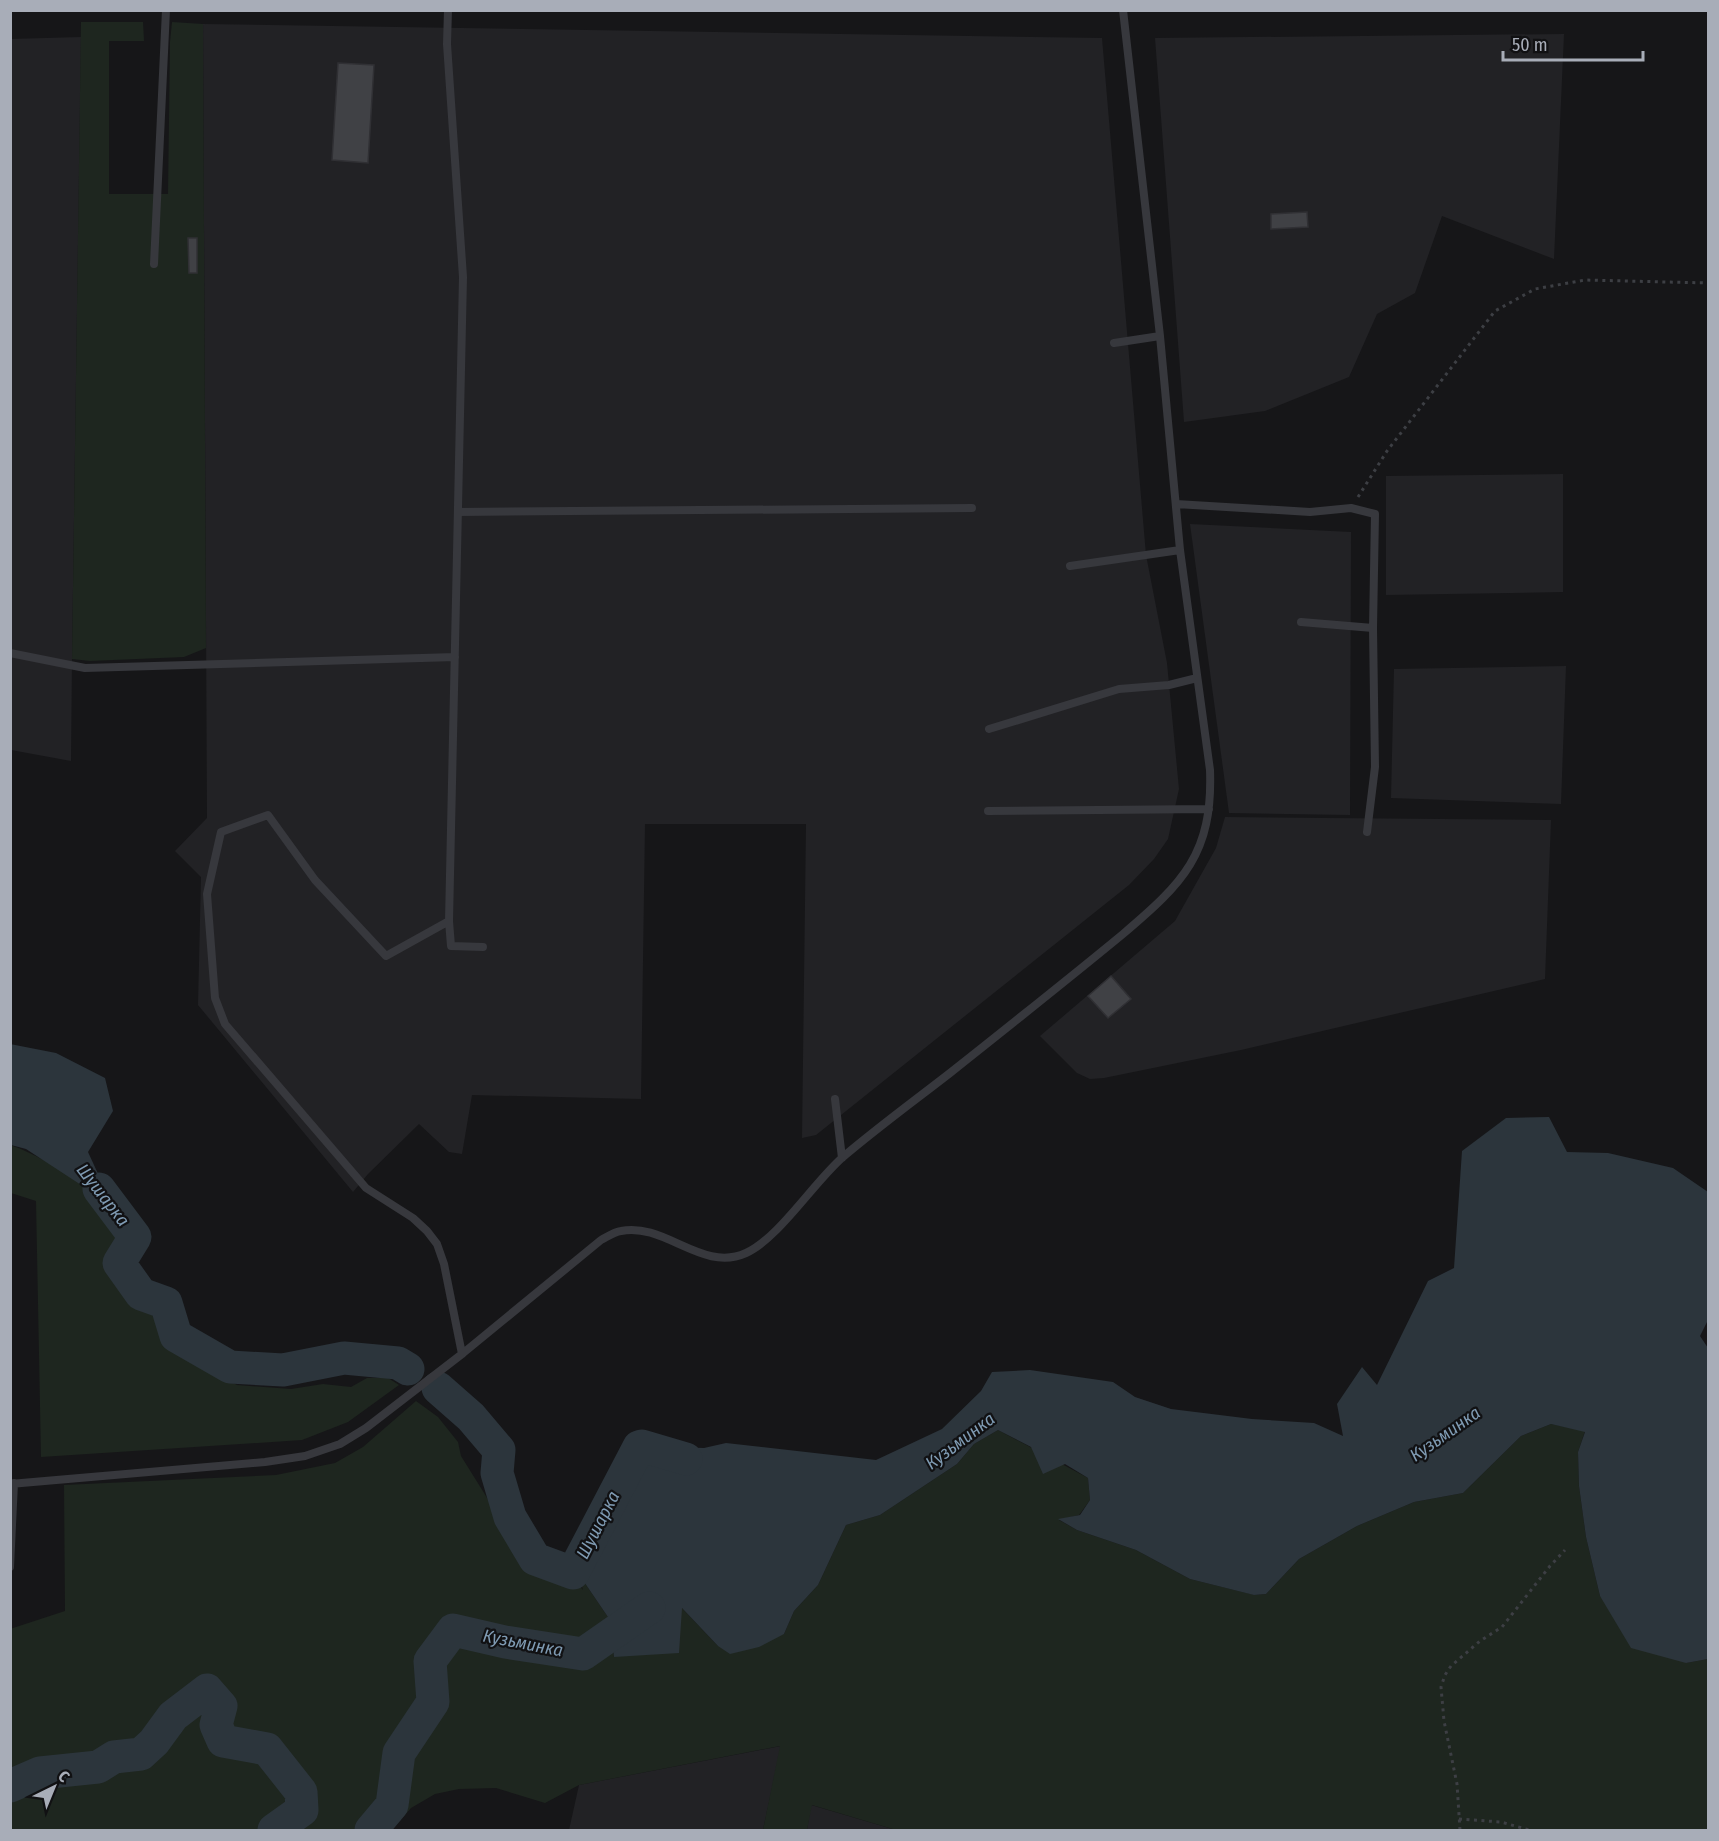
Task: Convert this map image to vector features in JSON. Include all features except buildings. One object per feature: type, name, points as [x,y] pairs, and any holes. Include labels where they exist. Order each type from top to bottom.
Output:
[{"type":"lane","points":[[154,264],[166,10]]},
{"type":"lane","points":[[448,10],[447,44],[463,277],[449,921],[451,946],[483,947]]},
{"type":"lane","points":[[10,1567],[12,1484],[265,1462],[305,1456],[340,1444],[366,1428],[462,1354],[601,1240],[620,1231],[638,1230],[656,1234],[707,1255],[733,1258],[750,1251],[769,1237],[842,1158],[1154,908],[1176,886],[1192,865],[1201,844],[1209,808],[1210,770],[1180,550],[1160,336],[1123,10]]},
{"type":"lane","points":[[1114,343],[1160,336]]},
{"type":"lane","points":[[1176,504],[1310,512],[1351,508],[1375,514],[1373,628],[1375,767],[1367,832]]},
{"type":"lane","points":[[458,512],[972,508]]},
{"type":"lane","points":[[1070,566],[1180,550]]},
{"type":"lane","points":[[1301,622],[1373,628]]},
{"type":"lane","points":[[10,653],[85,668],[455,657]]},
{"type":"lane","points":[[989,729],[1119,689],[1169,685],[1197,678]]},
{"type":"lane","points":[[988,811],[1209,808]]},
{"type":"lane","points":[[449,921],[386,956],[315,880],[268,815],[221,832],[207,894],[214,998],[225,1024],[366,1188],[413,1218],[428,1231],[437,1244],[444,1264],[462,1354]]},
{"type":"lane","points":[[835,1099],[842,1158]]},
{"type":"path","points":[[1351,508],[1387,451],[1495,311],[1535,289],[1585,280],[1708,283]]},
{"type":"path","points":[[1460,1830],[1457,1784],[1444,1721],[1441,1687],[1445,1675],[1451,1666],[1480,1641],[1502,1627],[1565,1550]]},
{"type":"path","points":[[1459,1819],[1501,1822],[1529,1830]]},
{"type":"shaded area","points":[[81,22],[143,22],[144,41],[109,41],[109,194],[168,194],[172,22],[203,24],[206,648],[184,657],[90,661],[72,659]]},
{"type":"shaded area","points":[[203,24],[1102,38],[1146,555],[1167,663],[1179,789],[1168,839],[1154,859],[1129,885],[816,1135],[802,1138],[806,824],[645,824],[641,1099],[472,1095],[462,1154],[449,1152],[419,1124],[353,1192],[198,1005],[201,877],[175,851],[207,818]]},
{"type":"shaded area","points":[[1564,34],[1554,259],[1442,216],[1415,293],[1377,314],[1349,377],[1265,411],[1184,422],[1155,38]]},
{"type":"shaded area","points":[[81,37],[71,761],[11,750],[10,39]]},
{"type":"shaded area","points":[[1563,474],[1563,592],[1386,595],[1386,476]]},
{"type":"shaded area","points":[[1190,524],[1351,532],[1350,815],[1229,813]]},
{"type":"shaded area","points":[[1566,666],[1561,804],[1391,798],[1394,669]]},
{"type":"shaded area","points":[[1225,817],[1551,820],[1545,979],[1241,1050],[1104,1078],[1090,1079],[1077,1073],[1040,1036],[1175,921],[1216,848]]},
{"type":"shaded area","points":[[10,1145],[56,1167],[91,1190],[102,1201],[126,1239],[108,1262],[112,1279],[133,1307],[152,1315],[172,1346],[199,1367],[237,1385],[291,1389],[323,1384],[351,1387],[367,1378],[388,1378],[399,1385],[348,1422],[302,1440],[41,1457],[36,1201],[11,1193]]},
{"type":"shaded area","points":[[416,1401],[438,1417],[458,1442],[461,1456],[494,1509],[513,1495],[523,1525],[518,1539],[532,1544],[537,1555],[562,1570],[583,1590],[578,1573],[610,1620],[614,1657],[682,1608],[718,1646],[784,1634],[794,1611],[818,1585],[846,1525],[880,1515],[957,1464],[974,1444],[998,1430],[1088,1478],[1090,1500],[1079,1515],[1059,1520],[1077,1530],[1136,1550],[1190,1579],[1255,1595],[1266,1594],[1299,1559],[1357,1526],[1414,1502],[1463,1493],[1521,1436],[1551,1424],[1585,1431],[1578,1452],[1579,1486],[1586,1537],[1600,1596],[1686,1663],[1708,1659],[1708,1830],[896,1830],[812,1805],[807,1830],[763,1830],[780,1746],[579,1785],[545,1803],[496,1788],[459,1789],[435,1794],[411,1808],[392,1830],[11,1830],[10,1629],[65,1611],[64,1485],[276,1475],[335,1463],[363,1447]]},
{"type":"shaded area","points":[[781,1746],[763,1830],[569,1830],[579,1785]]},
{"type":"shaded area","points":[[811,1805],[896,1830],[807,1830]]},
{"type":"water","points":[[10,1044],[56,1053],[105,1078],[113,1111],[88,1152],[105,1189],[130,1221],[121,1229],[98,1196],[26,1149],[11,1145]]},
{"type":"water","points":[[1549,1117],[1567,1152],[1608,1153],[1673,1168],[1708,1192],[1708,1320],[1700,1336],[1708,1348],[1708,1659],[1686,1663],[1631,1648],[1600,1596],[1586,1537],[1579,1486],[1578,1452],[1585,1432],[1551,1424],[1521,1436],[1463,1493],[1414,1502],[1357,1526],[1299,1559],[1266,1594],[1254,1595],[1190,1579],[1136,1550],[1077,1530],[1058,1519],[1080,1515],[1090,1500],[1088,1478],[1065,1464],[1043,1474],[1031,1447],[998,1430],[974,1444],[957,1464],[880,1515],[846,1525],[818,1585],[794,1611],[784,1634],[759,1647],[730,1654],[718,1646],[682,1608],[679,1653],[614,1657],[610,1620],[578,1573],[642,1446],[704,1448],[726,1443],[876,1460],[942,1429],[981,1391],[992,1372],[1030,1370],[1113,1382],[1135,1397],[1171,1409],[1252,1419],[1314,1423],[1343,1436],[1337,1404],[1362,1367],[1377,1385],[1428,1281],[1454,1268],[1462,1151],[1506,1118]]},
{"type":"waterway","name":"Шушарка","points":[[99,1189],[135,1237],[119,1263],[141,1294],[166,1303],[176,1336],[230,1367],[283,1370],[344,1358],[398,1363],[408,1369]]},
{"type":"waterway","name":"Шушарка","points":[[438,1388],[471,1417],[499,1450],[497,1473],[510,1517],[535,1559],[573,1573],[639,1447],[686,1459]]},
{"type":"waterway","name":"Кузьминка","points":[[371,1830],[392,1805],[399,1753],[433,1702],[430,1661],[453,1630],[505,1642],[583,1654],[649,1608]]},
{"type":"waterway","name":"Кузьминка","points":[[10,1786],[40,1773],[98,1767],[114,1757],[141,1754],[154,1742],[173,1716],[207,1690],[221,1706],[216,1725],[223,1741],[267,1749],[301,1792],[302,1810],[274,1830]]}]
